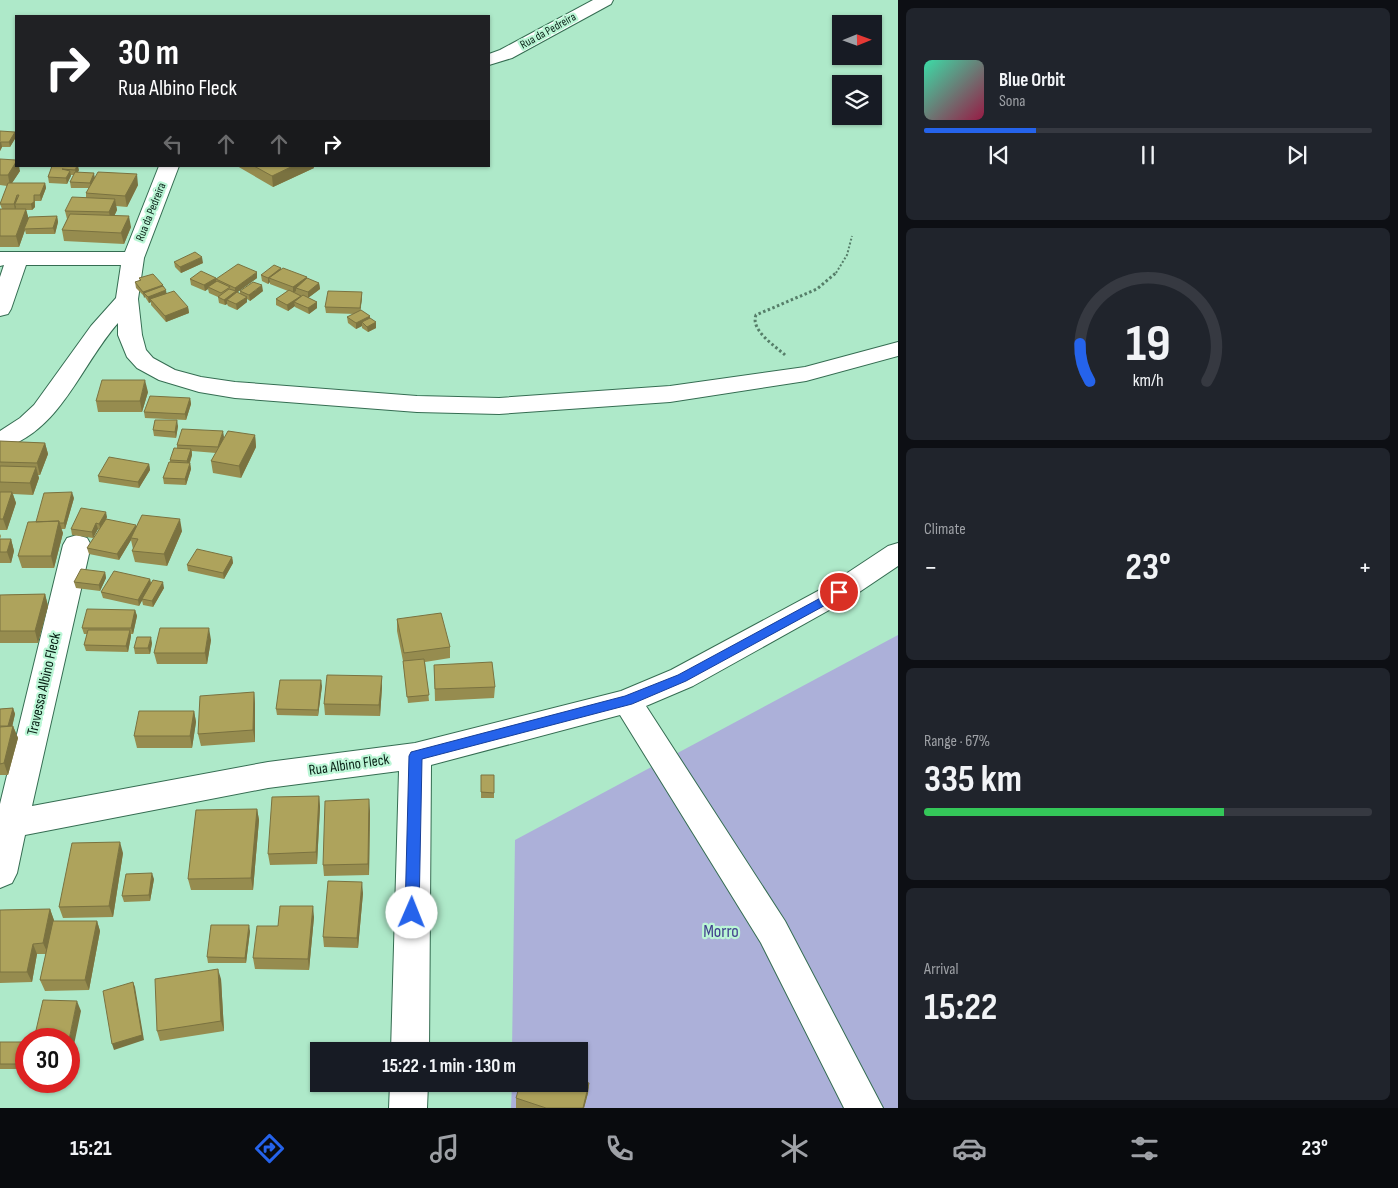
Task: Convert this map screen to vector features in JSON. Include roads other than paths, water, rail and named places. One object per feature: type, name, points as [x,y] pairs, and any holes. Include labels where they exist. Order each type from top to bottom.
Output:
[{"type":"street","name":"Rua da Pedreira","points":[[490,60],[506,54],[605,0]]},
{"type":"street","name":"Rua da Pedreira","points":[[169,167],[133,258],[127,299],[130,335],[135,352],[146,362],[167,375],[199,384],[235,390],[417,404],[499,406],[670,394],[806,374],[898,349]]},
{"type":"street","points":[[0,309],[8,259],[133,258]]},
{"type":"street","points":[[0,441],[13,437],[55,394],[99,330],[127,299]]},
{"type":"street","name":"Travessa Albino Fleck","points":[[0,873],[6,825],[77,544]]},
{"type":"street","name":"Rua Albino Fleck","points":[[6,825],[268,775],[415,756],[627,701],[682,678],[839,592],[898,553]]},
{"type":"street","points":[[627,701],[772,932],[864,1108]]},
{"type":"street","points":[[410,1042],[415,756]]},
{"type":"street","points":[[408,1108],[409,1092]]},
{"type":"park label","name":"Morro","points":[[721,931]]}]
